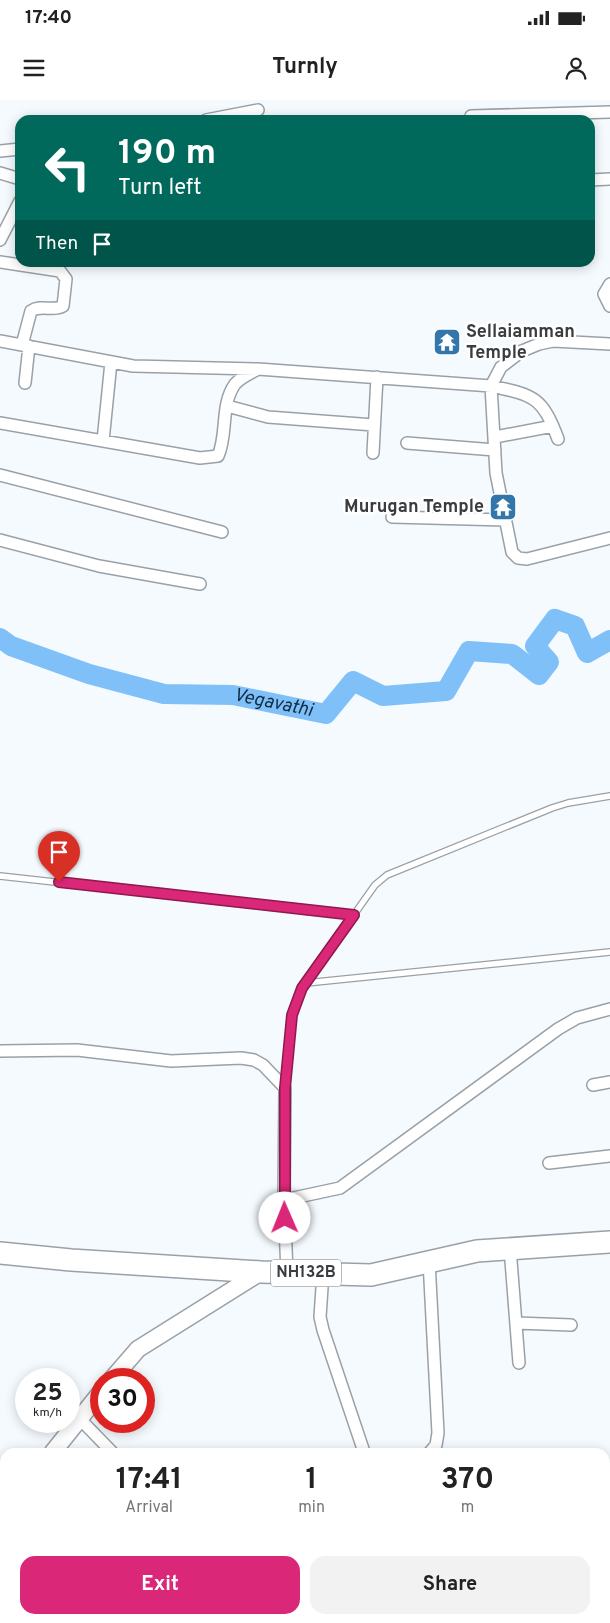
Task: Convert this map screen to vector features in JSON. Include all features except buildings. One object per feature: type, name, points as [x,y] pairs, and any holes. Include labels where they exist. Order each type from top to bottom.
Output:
[{"type":"highway","name":"NH132B","points":[[0,1253],[71,1260],[261,1272],[371,1275],[477,1251],[610,1242]]},
{"type":"street","points":[[232,115],[258,110]]},
{"type":"street","points":[[506,115],[610,112]]},
{"type":"street","points":[[0,151],[15,150]]},
{"type":"street","points":[[0,173],[15,178]]},
{"type":"street","points":[[595,180],[610,179]]},
{"type":"street","points":[[0,240],[15,211]]},
{"type":"street","points":[[0,262],[15,264]]},
{"type":"street","points":[[25,383],[26,346],[31,310],[41,307],[58,308],[63,306],[66,278],[60,271],[33,267]]},
{"type":"street","points":[[610,284],[604,294],[610,306]]},
{"type":"street","points":[[0,341],[133,366],[258,369],[491,386],[527,394],[544,409],[558,439]]},
{"type":"street","points":[[610,344],[553,341],[539,344],[522,351],[501,366],[491,386],[496,473],[512,552],[518,558],[527,559],[610,538]]},
{"type":"street","points":[[102,440],[111,362]]},
{"type":"street","points":[[0,422],[200,458],[211,458],[218,456],[220,450],[227,406],[236,383],[258,369]]},
{"type":"street","points":[[373,453],[377,377]]},
{"type":"street","points":[[227,406],[268,417],[374,425]]},
{"type":"street","points":[[494,437],[553,426]]},
{"type":"street","points":[[407,443],[495,450]]},
{"type":"street","points":[[0,474],[222,532]]},
{"type":"street","points":[[392,518],[506,520]]},
{"type":"street","points":[[0,540],[115,569],[200,584]]},
{"type":"street","points":[[284,1200],[340,1188],[558,1029],[577,1018],[610,1009]]},
{"type":"street","points":[[0,1052],[78,1050],[171,1061],[241,1058],[254,1060],[263,1065],[285,1088],[284,1200],[287,1272]]},
{"type":"street","points":[[593,1085],[610,1082]]},
{"type":"street","points":[[549,1163],[610,1156]]},
{"type":"street","points":[[510,1248],[519,1363]]},
{"type":"street","points":[[430,1262],[438,1433],[434,1448]]},
{"type":"street","points":[[122,1368],[138,1349],[261,1272]]},
{"type":"street","points":[[323,1274],[320,1303],[323,1330],[363,1448]]},
{"type":"street","points":[[516,1323],[571,1325]]},
{"type":"street","points":[[57,1448],[84,1424],[90,1413]]},
{"type":"street","points":[[84,1424],[106,1448]]},
{"type":"lane","points":[[285,1088],[292,1015],[306,983],[375,885],[387,875],[552,808],[568,803],[610,796]]},
{"type":"lane","points":[[0,876],[354,915]]},
{"type":"lane","points":[[306,983],[610,952]]},
{"type":"waterway","name":"Vegavathi","points":[[0,638],[11,646],[89,674],[164,694],[233,695],[326,714],[353,681],[383,696],[446,691],[469,651],[512,654],[539,675],[549,662],[535,646],[555,619],[575,626],[587,653],[610,640]]},
{"type":"place","name":"Sellaiamman Temple","points":[[447,342]]},
{"type":"place","name":"Murugan Temple","points":[[503,507]]},
{"type":"route","points":[[59,882],[354,915],[302,988],[292,1015],[285,1088],[285,1218]]}]
